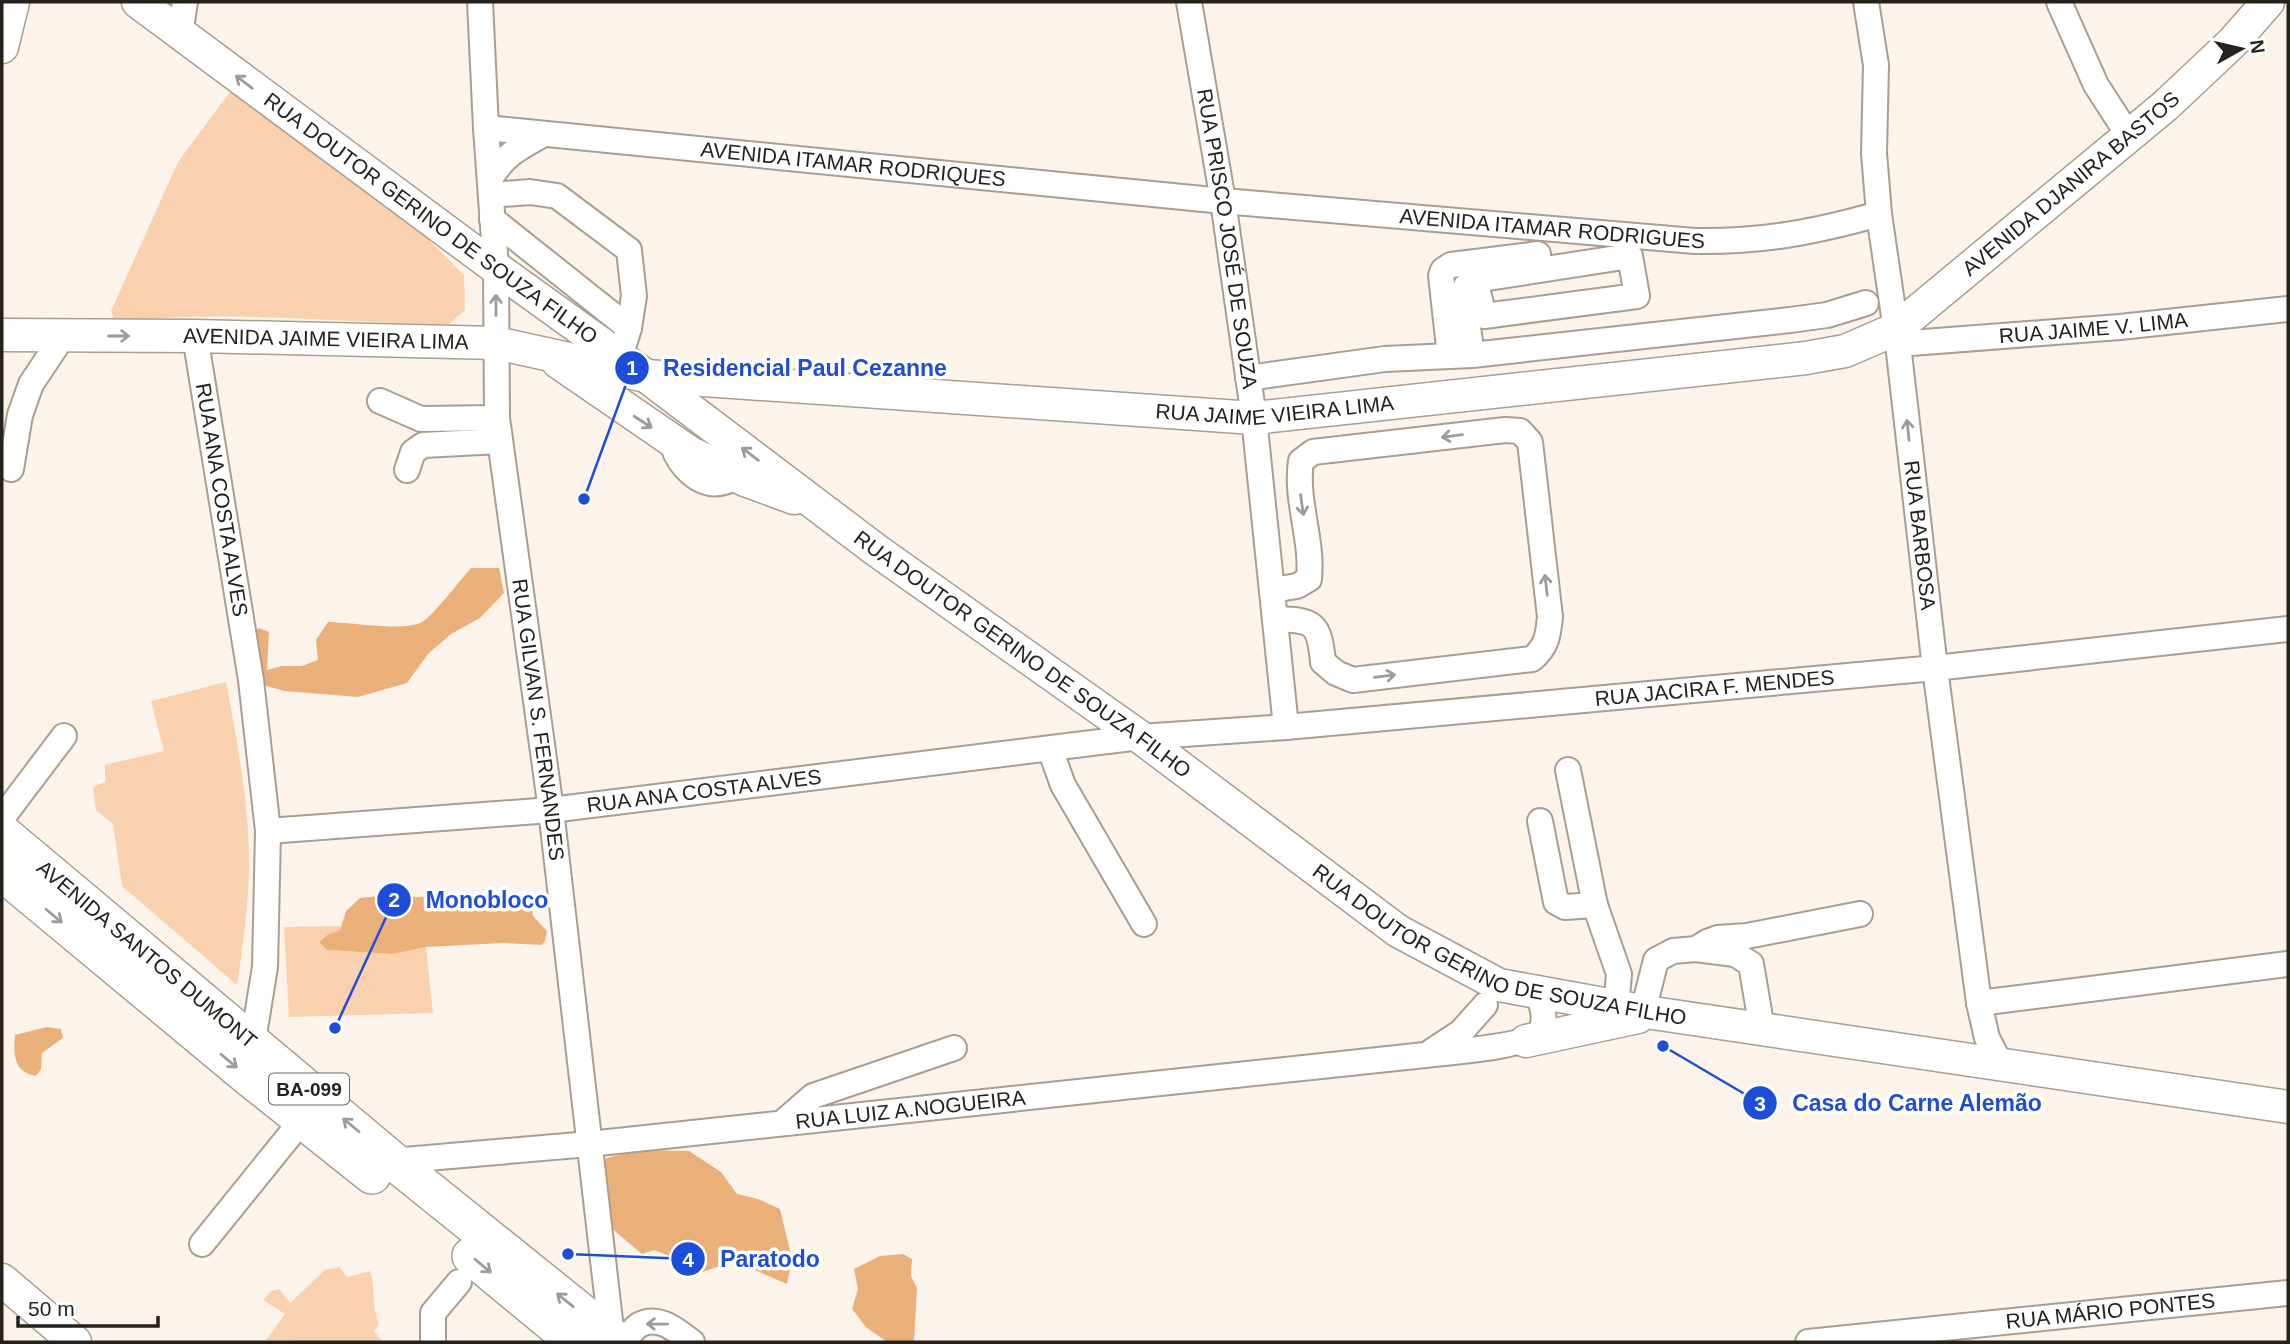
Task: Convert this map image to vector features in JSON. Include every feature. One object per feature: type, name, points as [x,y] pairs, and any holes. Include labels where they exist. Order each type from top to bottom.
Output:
[{"type":"highway","name":"AVENIDA SANTOS DUMONT","points":[[2,833],[393,1161],[618,1341]]},
{"type":"highway","name":"AVENIDA SANTOS DUMONT","points":[[2,872],[575,1342]]},
{"type":"main road","name":"RUA DOUTOR GERINO DE SOUZA FILHO","points":[[138,2],[496,268],[625,343],[646,376],[876,550],[1140,737],[1398,931],[1492,995],[1537,993],[2288,1107]]},
{"type":"main road","name":"AVENIDA DJANIRA BASTOS","points":[[1897,336],[2203,72],[2268,2]]},
{"type":"main road","points":[[2,47],[8,11]]},
{"type":"main road","name":"AVENIDA JAIME VIEIRA LIMA","points":[[2,335],[195,336],[496,343],[646,376]]},
{"type":"main road","name":"RUA JAIME VIEIRA LIMA","points":[[646,376],[1254,418],[1806,358],[1845,351],[1897,336]]},
{"type":"main road","name":"RUA DOUTOR GERINO DE SOUZA FILHO","points":[[547,355],[672,441],[738,477],[825,509]]},
{"type":"main road","points":[[1515,1043],[1637,1010]]},
{"type":"main road","points":[[2,1280],[75,1342]]},
{"type":"street","points":[[180,34],[185,2]]},
{"type":"street","name":"RUA GILVAN S. FERNANDES","points":[[480,2],[496,268],[499,430],[551,810],[589,1144],[618,1341]]},
{"type":"street","name":"RUA PRISCO JOSÉ DE SOUZA","points":[[1189,2],[1223,201],[1254,418],[1286,727]]},
{"type":"street","name":"RUA BARBOSA","points":[[1866,2],[1876,65],[1874,153],[1879,214],[1897,336],[1935,668],[1979,1003],[1987,1038],[2000,1065]]},
{"type":"street","points":[[2059,2],[2096,85],[2129,136]]},
{"type":"street","name":"AVENIDA ITAMAR RODRIQUES","points":[[486,128],[1223,201]]},
{"type":"street","points":[[491,198],[500,162],[515,149],[544,134]]},
{"type":"street","points":[[491,198],[530,192],[557,196],[629,250],[634,296],[625,343]]},
{"type":"street","points":[[491,198],[625,343]]},
{"type":"street","name":"AVENIDA ITAMAR RODRIGUES","points":[[1223,201],[1695,241],[1735,242],[1780,238],[1879,214]]},
{"type":"street","points":[[1461,356],[1441,276],[1443,270],[1451,265],[1586,248]]},
{"type":"street","points":[[1461,356],[1463,294],[1466,286],[1475,280],[1630,256],[1637,296],[1484,316],[1475,280]]},
{"type":"street","points":[[1248,378],[1385,359],[1461,356],[1827,315],[1866,303]]},
{"type":"street","name":"RUA JAIME V. LIMA","points":[[1897,336],[2120,327],[2288,309]]},
{"type":"street","points":[[11,469],[20,415],[31,384],[63,335]]},
{"type":"street","name":"RUA ANA COSTA ALVES","points":[[195,336],[251,680],[268,831],[265,967],[253,1041]]},
{"type":"street","points":[[380,401],[421,419],[499,430]]},
{"type":"street","points":[[407,470],[413,452],[423,445],[499,430]]},
{"type":"street","points":[[1272,590],[1297,586],[1309,579],[1310,564],[1298,480],[1301,461],[1313,453],[1505,430],[1520,431],[1530,442],[1550,617],[1548,640],[1532,659],[1353,680],[1336,673],[1323,662],[1318,631],[1311,624],[1275,619]]},
{"type":"street","name":"RUA JACIRA F. MENDES","points":[[1140,737],[1286,727],[1935,668],[2288,629]]},
{"type":"street","points":[[2,818],[64,736]]},
{"type":"street","name":"RUA ANA COSTA ALVES","points":[[268,831],[551,810],[1140,737]]},
{"type":"street","points":[[1050,750],[1063,785],[1144,924]]},
{"type":"street","points":[[1568,770],[1595,905],[1619,974],[1637,1010]]},
{"type":"street","points":[[1540,821],[1556,902],[1564,907],[1595,905]]},
{"type":"street","points":[[1696,949],[1718,938],[1747,936],[1860,914]]},
{"type":"street","points":[[1637,1010],[1656,960],[1673,951],[1696,949],[1735,954],[1751,964],[1762,1029]]},
{"type":"street","points":[[1979,1003],[2288,964]]},
{"type":"street","points":[[1492,995],[1490,1020],[1515,1043],[1541,1030],[1544,1016],[1537,993]]},
{"type":"street","name":"RUA LUIZ A.NOGUEIRA","points":[[1425,1055],[1461,1032],[1492,995]]},
{"type":"street","name":"RUA LUIZ A.NOGUEIRA","points":[[393,1161],[589,1144],[1425,1055],[1515,1043]]},
{"type":"street","points":[[782,1123],[813,1096],[954,1048]]},
{"type":"street","points":[[202,1244],[303,1119]]},
{"type":"street","points":[[433,1342],[433,1313],[459,1282]]},
{"type":"street","name":"RUA MÁRIO PONTES","points":[[1808,1342],[1979,1334],[2288,1293]]},
{"type":"street","points":[[618,1341],[639,1325],[652,1322],[669,1325],[692,1342]]},
{"type":"shaded area","points":[[235,85],[384,195],[464,275],[465,310],[449,324],[240,317],[157,318],[115,322],[111,311],[178,162]]},
{"type":"shaded area","points":[[471,568],[499,568],[504,593],[480,618],[451,634],[428,654],[407,683],[358,697],[284,691],[260,684],[252,633],[259,628],[269,632],[267,670],[282,666],[302,666],[318,660],[316,640],[328,622],[404,626],[422,622]]},
{"type":"shaded area","points":[[226,682],[242,772],[248,839],[247,908],[237,985],[122,886],[113,824],[96,810],[93,787],[105,782],[105,765],[164,751],[151,701]]},
{"type":"shaded area","points":[[508,892],[531,906],[533,916],[547,931],[542,945],[503,943],[426,947],[393,954],[327,950],[319,942],[327,935],[340,930],[346,911],[360,898]]},
{"type":"shaded area","points":[[341,926],[340,930],[319,941],[327,950],[393,954],[426,947],[433,1013],[289,1017],[284,927]]},
{"type":"shaded area","points":[[47,1027],[61,1029],[63,1038],[42,1053],[41,1069],[36,1076],[29,1074],[16,1062],[15,1035]]},
{"type":"shaded area","points":[[639,1150],[689,1151],[721,1172],[737,1194],[758,1199],[780,1209],[792,1259],[787,1284],[734,1261],[697,1274],[682,1275],[675,1258],[654,1250],[642,1254],[610,1227],[601,1179],[606,1158]]},
{"type":"shaded area","points":[[903,1254],[912,1259],[911,1276],[917,1288],[914,1342],[887,1342],[866,1327],[852,1309],[858,1289],[854,1269],[880,1256]]},
{"type":"shaded area","points":[[339,1267],[347,1277],[370,1271],[379,1324],[374,1331],[383,1342],[266,1340],[285,1314],[263,1300],[271,1291],[279,1289],[290,1303],[325,1270]]},
{"type":"place","name":"Residencial Paul Cezanne","points":[[584,499]]},
{"type":"place","name":"Monobloco","points":[[335,1028]]},
{"type":"place","name":"Casa do Carne Alemão","points":[[1663,1046]]},
{"type":"place","name":"Paratodo","points":[[568,1254]]}]
